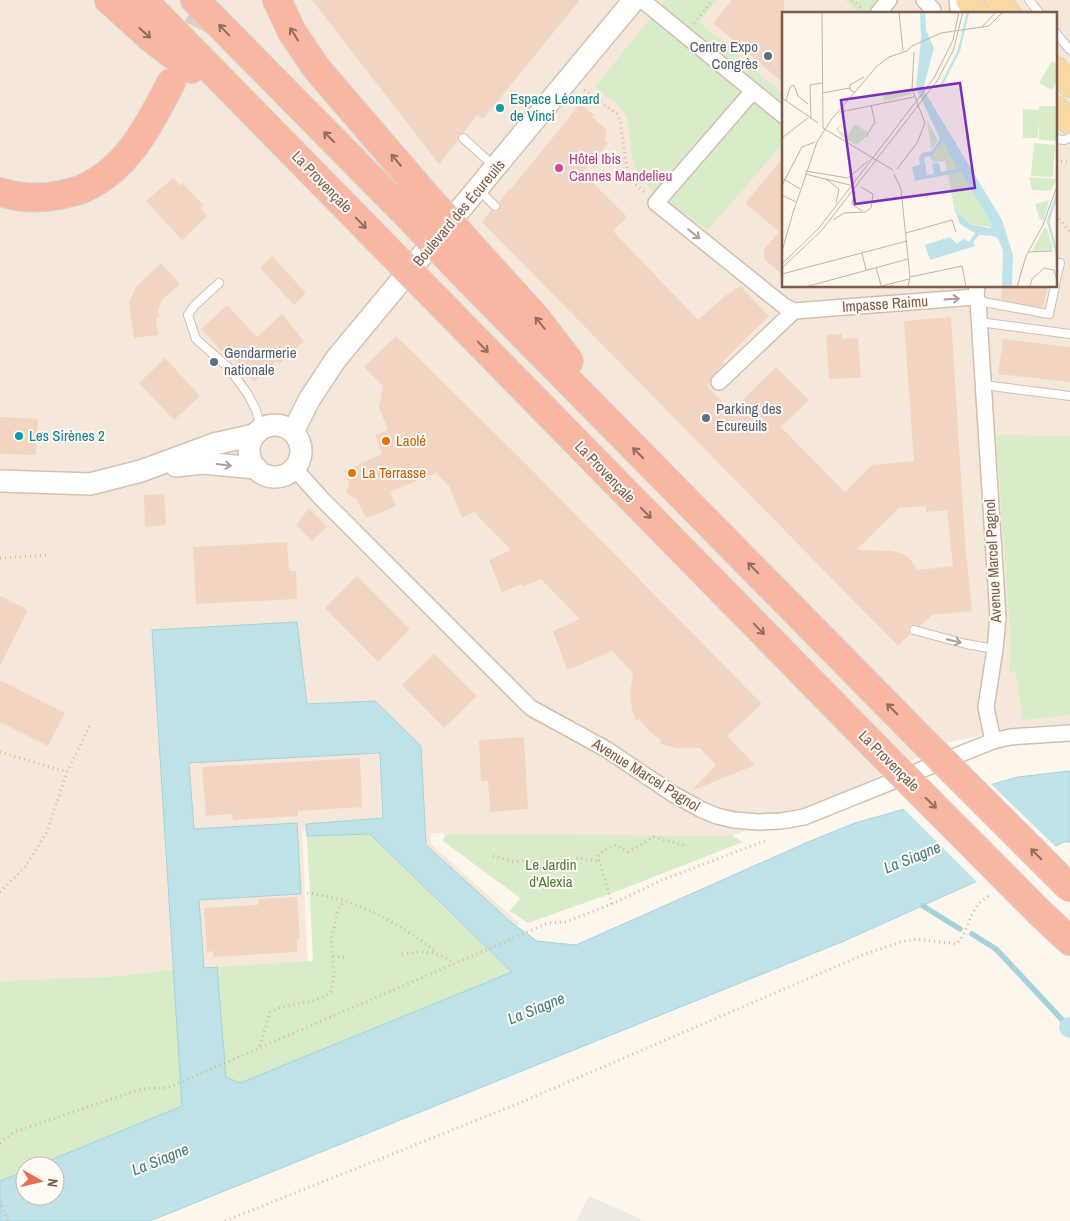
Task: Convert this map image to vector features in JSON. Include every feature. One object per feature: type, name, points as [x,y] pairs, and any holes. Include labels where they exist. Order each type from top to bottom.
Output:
[{"type":"highway","points":[[109,0],[187,67],[254,113]]},
{"type":"highway","name":"La Provençale","points":[[142,0],[884,756],[1070,941]]},
{"type":"highway","points":[[195,0],[620,434],[1070,888]]},
{"type":"highway","points":[[277,0],[292,32],[317,69],[427,197],[542,326],[575,368],[620,434]]},
{"type":"highway","points":[[0,177],[15,182],[44,184],[73,176],[99,163],[117,146],[166,79],[152,119],[129,154],[108,174],[81,190],[46,198],[12,196],[0,192]]},
{"type":"main road","points":[[968,0],[976,12]]},
{"type":"main road","points":[[997,0],[1007,12]]},
{"type":"main road","points":[[1058,71],[1070,85]]},
{"type":"main road","points":[[1058,110],[1070,122]]},
{"type":"street","name":"Boulevard des Écureuils","points":[[293,432],[309,400],[336,359],[634,0]]},
{"type":"street","points":[[642,0],[782,114]]},
{"type":"street","points":[[878,12],[889,0]]},
{"type":"street","points":[[924,0],[933,10],[932,12]]},
{"type":"street","points":[[719,382],[794,311],[784,306],[656,203],[753,91]]},
{"type":"street","name":"Impasse Raimu","points":[[794,311],[977,295]]},
{"type":"street","name":"Avenue Marcel Pagnol","points":[[294,468],[321,498],[531,708],[606,749],[673,794],[717,816],[758,822],[804,817],[993,741],[986,707],[998,617],[977,295]]},
{"type":"street","points":[[0,481],[90,484],[141,471],[214,444],[277,425],[293,432],[298,438],[300,446],[299,462],[288,474],[273,477],[266,475],[256,468],[251,460],[249,451],[250,443],[258,432]]},
{"type":"street","points":[[141,471],[203,463],[256,468]]},
{"type":"street","points":[[993,741],[1010,737],[1070,733]]},
{"type":"lane","points":[[1028,0],[1038,12]]},
{"type":"lane","points":[[1058,35],[1070,50]]},
{"type":"lane","points":[[463,138],[496,167]]},
{"type":"lane","points":[[478,189],[495,206]]},
{"type":"lane","points":[[219,284],[194,306],[188,315],[196,339],[229,368],[247,393],[256,410],[258,432]]},
{"type":"lane","points":[[977,295],[1049,314],[1055,288]]},
{"type":"lane","points":[[979,322],[1070,334]]},
{"type":"lane","points":[[984,385],[1070,396]]},
{"type":"lane","points":[[914,630],[966,644],[995,649]]},
{"type":"path","points":[[684,35],[713,0]]},
{"type":"path","points":[[569,79],[617,114],[620,122],[627,169],[632,181],[656,203]]},
{"type":"path","points":[[1058,217],[1070,232]]},
{"type":"path","points":[[0,558],[48,555]]},
{"type":"path","points":[[0,892],[25,867],[47,832],[68,772],[90,723]]},
{"type":"path","points":[[0,752],[68,772]]},
{"type":"path","points":[[612,904],[598,856],[604,850],[616,845],[628,852],[654,837],[686,846]]},
{"type":"path","points":[[0,1143],[14,1132],[141,1089],[167,1088],[548,923],[566,922],[612,904],[662,880],[760,841],[770,839]]},
{"type":"path","points":[[493,856],[515,862],[526,860],[550,871],[562,868],[578,858],[599,860]]},
{"type":"path","points":[[307,893],[344,901],[361,907],[421,940],[437,953],[454,963]]},
{"type":"path","points":[[225,1221],[517,1104],[864,955],[900,942],[918,940],[956,944],[962,938],[973,912],[984,898],[993,894]]},
{"type":"path","points":[[260,1047],[270,1012],[282,1006],[308,1003],[321,999],[330,992],[334,973],[332,939],[339,908],[344,901]]},
{"type":"path","points":[[402,954],[424,951],[437,953]]},
{"type":"path","points":[[333,956],[344,957]]},
{"type":"path","points":[[0,1201],[8,1221]]},
{"type":"shaded area","points":[[0,0],[1070,0],[1070,724],[1028,726],[949,742],[862,785],[732,836],[624,840],[431,833],[430,843],[520,924],[486,942],[371,829],[302,831],[309,993],[180,1075],[174,969],[122,976],[0,981]]},
{"type":"shaded area","points":[[589,1196],[645,1221],[576,1221]]},
{"type":"green space","points":[[665,0],[717,0],[699,22],[782,93],[782,144],[708,230],[660,196],[644,182],[635,168],[629,126],[624,112],[595,87]]},
{"type":"green space","points":[[845,0],[881,0],[878,12],[859,12]]},
{"type":"green space","points":[[996,435],[1070,436],[1070,715],[1023,720],[1016,673],[1009,672],[1011,643]]},
{"type":"green space","points":[[370,834],[512,972],[240,1083],[226,1077],[217,967],[313,961],[307,836]]},
{"type":"green space","name":"Le Jardin d'Alexia","points":[[445,834],[732,836],[743,842],[615,892],[528,923],[510,911],[520,898],[443,841]]},
{"type":"green space","points":[[174,969],[182,1106],[60,1156],[15,1156],[15,1175],[0,1181],[0,981],[122,976]]},
{"type":"water","name":"La Siagne","points":[[297,622],[307,704],[375,701],[421,746],[426,845],[512,923],[537,941],[576,945],[855,823],[1018,777],[1070,771],[1070,842],[1064,842],[844,941],[150,1221],[0,1221],[0,1181],[15,1175],[15,1206],[65,1206],[65,1156],[60,1156],[182,1106],[152,630]],"holes":[[[380,753],[383,818],[306,824],[307,836],[370,834],[512,972],[240,1083],[226,1077],[217,967],[204,968],[199,900],[301,894],[297,823],[194,829],[189,763]]]},
{"type":"pier","points":[[989,782],[1057,848],[978,883],[902,807]]},
{"type":"building","name":"Espace Léonard de Vinci","points":[[312,0],[580,0],[483,119],[477,115],[464,132],[459,135],[458,140],[439,164]]},
{"type":"building","name":"Centre Expo Congrès","points":[[732,0],[784,0],[784,12],[782,12],[782,82],[713,23]]},
{"type":"building","points":[[580,104],[594,115],[592,117],[607,130],[605,141],[608,143],[583,173],[627,217],[613,231],[698,320],[725,296],[740,286],[769,316],[722,362],[724,364],[713,375],[707,386],[731,411],[776,367],[809,400],[781,427],[845,492],[872,465],[914,461],[904,321],[951,317],[965,542],[972,611],[932,615],[920,626],[910,626],[908,629],[910,634],[898,646],[482,222],[491,210],[496,212],[499,210],[499,202]],"holes":[[[926,506],[926,512],[947,510],[953,566],[918,570],[908,557],[900,553],[856,550],[899,508]]]},
{"type":"building","points":[[782,159],[782,274],[764,259],[764,249],[779,232],[745,203]]},
{"type":"building","points":[[173,178],[180,186],[182,183],[203,205],[200,208],[207,216],[182,240],[146,201]]},
{"type":"building","points":[[272,256],[306,293],[294,305],[260,268]]},
{"type":"building","points":[[161,263],[180,284],[162,300],[158,311],[160,317],[156,317],[158,335],[134,338],[129,303],[136,287]]},
{"type":"building","points":[[1002,288],[1048,288],[1043,307],[1001,300]]},
{"type":"building","points":[[227,305],[257,337],[282,314],[304,341],[279,364],[277,361],[254,382],[201,329]]},
{"type":"building","points":[[842,334],[842,339],[858,338],[861,378],[829,379],[826,335]]},
{"type":"building","points":[[396,336],[521,459],[762,704],[727,736],[755,765],[691,791],[716,765],[700,748],[677,748],[660,744],[661,740],[650,732],[639,719],[636,720],[632,710],[630,694],[633,673],[612,651],[567,670],[553,631],[580,619],[541,579],[522,587],[521,584],[502,592],[489,560],[511,550],[474,512],[462,518],[449,486],[436,473],[390,492],[396,506],[366,518],[356,499],[346,493],[349,483],[344,471],[382,454],[375,435],[388,430],[379,407],[383,386],[364,367]]},
{"type":"building","points":[[1003,339],[1070,347],[1070,382],[998,374]]},
{"type":"building","points":[[165,358],[200,396],[174,420],[139,383]]},
{"type":"building","name":"Les Sirènes 2","points":[[0,417],[38,419],[36,455],[0,454]]},
{"type":"building","points":[[164,494],[166,525],[145,527],[144,495]]},
{"type":"building","points":[[309,508],[327,527],[312,541],[296,525]]},
{"type":"building","points":[[287,542],[289,571],[296,571],[297,599],[196,604],[193,547]]},
{"type":"building","points":[[357,576],[410,629],[378,662],[325,608]]},
{"type":"building","points":[[0,596],[28,610],[0,666]]},
{"type":"building","points":[[434,654],[477,696],[444,728],[402,685]]},
{"type":"building","points":[[0,680],[65,713],[48,746],[0,722]]},
{"type":"building","points":[[524,737],[528,809],[490,812],[488,781],[481,781],[479,740]]},
{"type":"building","points":[[360,758],[362,807],[298,811],[298,816],[233,820],[232,814],[206,816],[202,767]]},
{"type":"building","points":[[297,897],[300,938],[297,939],[297,952],[213,957],[213,951],[207,952],[204,908],[258,905],[258,899]]},
{"type":"waterway","points":[[923,906],[960,929]]},
{"type":"waterway","points":[[972,934],[996,949],[1069,1027]]},
{"type":"tunnel","points":[[179,66],[211,0]]},
{"type":"place","name":"Centre Expo Congrès","points":[[768,56]]},
{"type":"place","name":"Espace Léonard de Vinci","points":[[500,108]]},
{"type":"place","name":"Hôtel Ibis Cannes Mandelieu","points":[[559,168]]},
{"type":"place","name":"Gendarmerie nationale","points":[[214,362]]},
{"type":"place","name":"Parking des Ecureuils","points":[[706,418]]},
{"type":"place","name":"Les Sirènes 2","points":[[19,436]]},
{"type":"place","name":"Laolé","points":[[386,441]]},
{"type":"place","name":"La Terrasse","points":[[352,473]]}]
